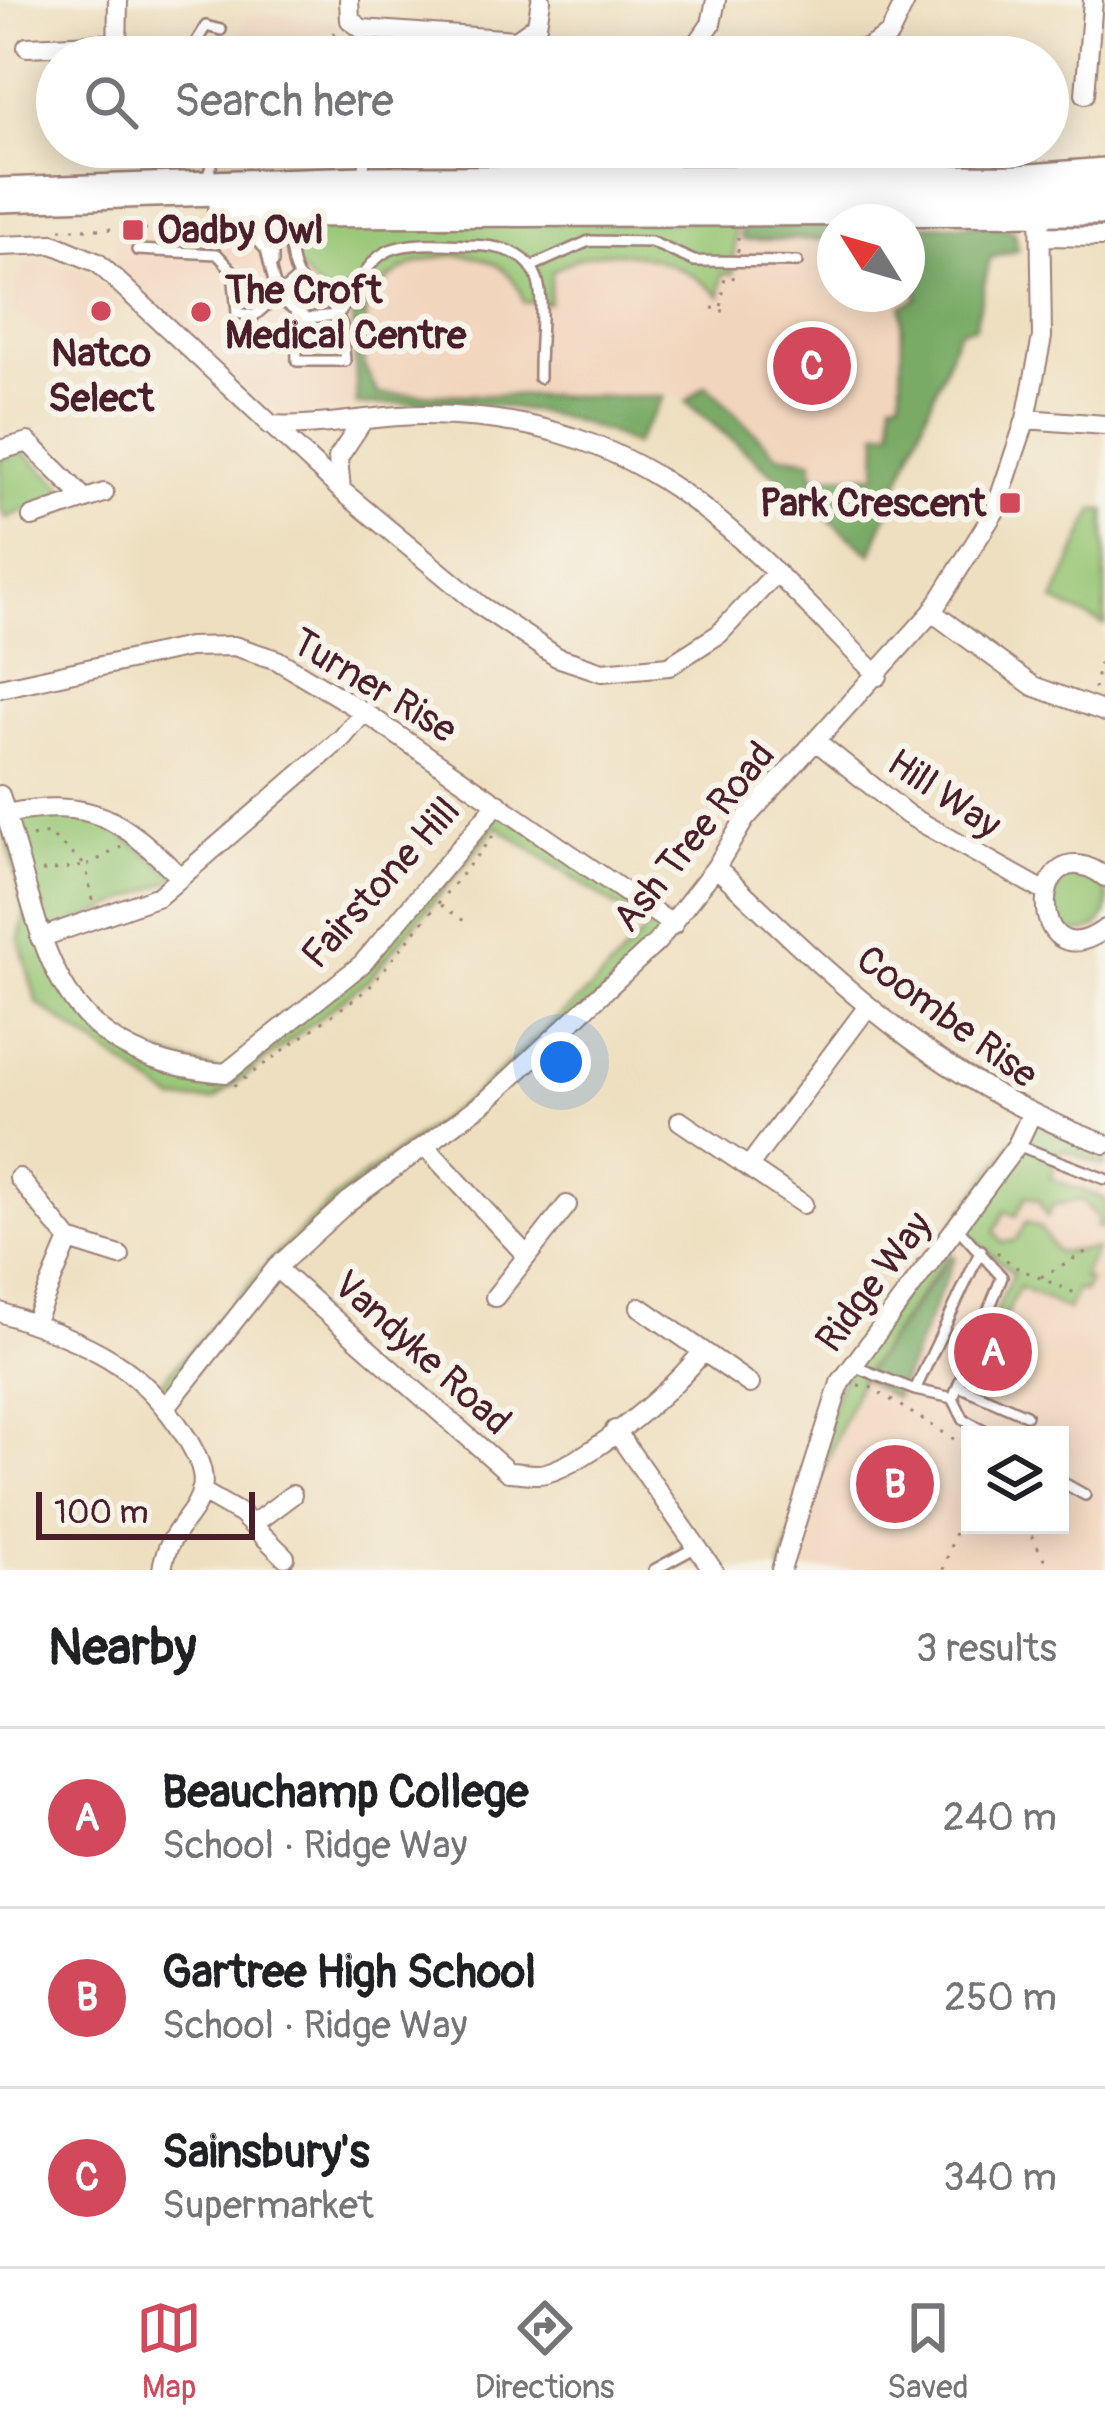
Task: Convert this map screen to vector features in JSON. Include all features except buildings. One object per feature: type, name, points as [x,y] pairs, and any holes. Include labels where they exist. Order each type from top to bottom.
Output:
[{"type":"highway","points":[[1040,207],[1105,175]]},
{"type":"highway","points":[[0,194],[217,196],[282,202],[670,178]]},
{"type":"highway","points":[[282,202],[364,183],[670,178],[1105,208]]},
{"type":"highway","points":[[0,215],[217,196]]},
{"type":"street","points":[[117,36],[118,0]]},
{"type":"street","points":[[708,36],[716,0]]},
{"type":"street","points":[[887,36],[906,0]]},
{"type":"street","points":[[1085,94],[1093,0]]},
{"type":"street","points":[[527,36],[541,8]]},
{"type":"street","points":[[350,10],[362,29],[419,36]]},
{"type":"street","points":[[711,24],[729,36]]},
{"type":"street","points":[[27,47],[36,47]]},
{"type":"street","points":[[1040,207],[1105,237]]},
{"type":"street","name":"Ash Tree Road","points":[[166,1407],[276,1268],[349,1201],[486,1101],[673,925],[745,819],[932,613],[995,511],[1027,419],[1042,337],[1040,207]]},
{"type":"street","points":[[0,246],[45,244],[77,250],[98,262],[341,490],[481,606],[557,657],[602,672],[647,672],[687,658],[718,634],[776,573]]},
{"type":"street","points":[[269,425],[422,415],[573,435],[630,458],[678,488],[776,573],[878,676]]},
{"type":"street","points":[[1027,419],[1105,425]]},
{"type":"street","points":[[341,490],[338,458],[362,422]]},
{"type":"street","points":[[0,450],[29,434],[94,496],[32,517]]},
{"type":"street","points":[[932,613],[1007,671],[1097,710]]},
{"type":"street","name":"Turner Rise","points":[[0,688],[140,655],[234,646],[277,660],[364,712],[673,925]]},
{"type":"street","points":[[40,938],[159,896],[342,738],[364,712]]},
{"type":"street","name":"Hill Way","points":[[816,741],[908,815],[1044,891]]},
{"type":"street","name":"Fairstone Hill","points":[[3,804],[40,938],[75,1010],[123,1044],[196,1071],[226,1073],[362,964],[432,898],[498,803]]},
{"type":"street","points":[[3,804],[86,808],[140,837],[180,878]]},
{"type":"street","name":"Coombe Rise","points":[[716,867],[866,1009],[1030,1117],[1105,1144]]},
{"type":"street","points":[[1105,877],[1073,867],[1052,878],[1044,891],[1044,913],[1057,933],[1081,940],[1105,929]]},
{"type":"street","points":[[748,1166],[866,1009]]},
{"type":"street","name":"Ridge Way","points":[[781,1570],[839,1383],[1017,1145],[1030,1117]]},
{"type":"street","points":[[680,1120],[803,1204]]},
{"type":"street","points":[[425,1146],[527,1256]]},
{"type":"street","points":[[19,1178],[69,1240],[121,1256]]},
{"type":"street","points":[[495,1297],[567,1205]]},
{"type":"street","points":[[34,1323],[69,1240]]},
{"type":"street","name":"Vandyke Road","points":[[276,1268],[508,1472],[544,1474],[615,1430],[685,1374],[703,1351]]},
{"type":"street","points":[[640,1306],[750,1384]]},
{"type":"street","points":[[0,1312],[110,1355],[166,1407],[199,1463],[201,1491],[166,1544],[162,1570]]},
{"type":"street","points":[[615,1430],[713,1570]]},
{"type":"street","points":[[201,1491],[253,1524],[285,1558]]},
{"type":"street","points":[[253,1524],[292,1496]]},
{"type":"lane","points":[[200,36],[206,26],[221,30]]},
{"type":"lane","points":[[364,168],[364,183]]},
{"type":"lane","points":[[217,196],[253,233],[272,265]]},
{"type":"lane","points":[[282,202],[272,265],[278,298],[296,315],[337,315]]},
{"type":"lane","points":[[282,202],[297,279],[315,294],[328,296],[359,281]]},
{"type":"lane","points":[[535,265],[589,241],[651,242],[694,261],[797,262]]},
{"type":"lane","points":[[337,315],[359,281],[389,250],[419,245],[505,248],[535,265]]},
{"type":"lane","points":[[137,250],[217,254],[233,271],[237,313],[254,316],[297,279]]},
{"type":"lane","points":[[535,265],[539,377]]},
{"type":"lane","points":[[296,315],[297,361],[345,361],[337,315],[328,296]]},
{"type":"lane","points":[[1017,1145],[1105,1179]]},
{"type":"lane","points":[[953,1398],[1001,1283],[981,1250],[957,1228]]},
{"type":"lane","points":[[915,1390],[981,1250]]},
{"type":"lane","points":[[853,1366],[915,1390],[953,1398]]},
{"type":"lane","points":[[959,1386],[1027,1415]]},
{"type":"lane","points":[[953,1398],[964,1420],[976,1426]]},
{"type":"lane","points":[[1069,1486],[1085,1495]]},
{"type":"lane","points":[[653,1570],[698,1546]]},
{"type":"path","points":[[327,36],[350,10]]},
{"type":"path","points":[[45,244],[54,229],[138,233],[217,196]]},
{"type":"path","points":[[721,309],[725,277],[738,278]]},
{"type":"path","points":[[712,308],[730,310]]},
{"type":"path","points":[[1097,710],[1105,641]]},
{"type":"path","points":[[217,1084],[239,1087],[368,989],[432,898],[497,831]]},
{"type":"path","points":[[13,842],[47,833],[86,866],[95,920]]},
{"type":"path","points":[[22,874],[86,866],[140,837]]},
{"type":"path","points":[[432,898],[467,923]]},
{"type":"path","points":[[1040,1278],[1093,1248]]},
{"type":"path","points":[[997,1252],[1075,1293]]},
{"type":"path","points":[[839,1383],[870,1387],[961,1443]]},
{"type":"path","points":[[943,1570],[961,1513]]},
{"type":"path","points":[[1031,1534],[1049,1570]]},
{"type":"shaded area","points":[[250,12],[333,22],[338,36],[240,36]]},
{"type":"shaded area","points":[[817,223],[817,312],[925,312],[925,225],[985,227],[871,554],[686,402],[666,394],[634,445],[583,421],[498,406],[422,402],[284,415],[243,386],[114,265],[115,224]]},
{"type":"shaded area","points":[[25,258],[80,267],[123,304],[75,359],[10,307]]},
{"type":"shaded area","points":[[1039,1140],[1105,1166],[1105,1570],[795,1570],[822,1473],[861,1378]]},
{"type":"green space","points":[[736,220],[733,274],[722,274],[720,296],[661,261],[616,253],[572,261],[552,272],[549,303],[523,302],[512,279],[494,264],[471,256],[446,256],[397,274],[377,291],[365,312],[324,293],[302,272],[276,233],[311,224]]},
{"type":"green space","points":[[741,224],[817,225],[817,239],[742,240]]},
{"type":"green space","points":[[988,224],[1014,230],[1018,250],[990,258],[975,327],[959,330],[871,554],[686,402],[706,385],[778,455],[812,460],[813,476],[877,475],[878,431],[893,430],[892,400],[901,398],[902,312],[925,312],[925,226]]},
{"type":"green space","points":[[353,314],[366,315],[364,366],[378,394],[664,397],[634,445],[602,430],[534,411],[464,404],[357,405]]},
{"type":"green space","points":[[21,451],[62,485],[63,496],[6,518],[0,507],[0,459]]},
{"type":"green space","points":[[1094,510],[1105,510],[1105,625],[1054,601]]},
{"type":"green space","points":[[498,803],[673,925],[606,991],[276,1268],[166,1407],[157,1387],[280,1250],[342,1192],[472,1096],[598,982],[648,928],[496,826],[370,978],[214,1100],[175,1101],[37,1003],[19,939],[25,913],[6,838],[7,814],[85,808],[180,877],[41,938],[53,971],[123,1044],[226,1073],[362,964]]},
{"type":"green space","points":[[1068,877],[1090,877],[1105,892],[1105,914],[1090,929],[1068,929],[1053,914],[1053,892]]},
{"type":"green space","points":[[1030,1117],[1105,1144],[1105,1166],[1062,1149],[1050,1178],[1105,1199],[1105,1228],[1096,1227],[1098,1219],[1082,1200],[1053,1205],[1047,1217],[1039,1200],[1026,1196],[1016,1216],[1005,1211],[995,1231],[1002,1243],[1016,1240],[1026,1222],[1040,1228],[1057,1252],[1096,1249],[1082,1277],[1089,1280],[1084,1292],[1077,1289],[1068,1310],[1019,1287],[1005,1318],[995,1314],[1013,1273],[964,1231],[861,1378],[822,1473],[795,1570],[781,1570],[840,1383]]},
{"type":"green space","points":[[955,1257],[895,1398],[861,1378]]},
{"type":"place","name":"Oadby Owl","points":[[133,230]]},
{"type":"place","name":"Natco Select","points":[[101,311]]},
{"type":"place","name":"The Croft Medical Centre","points":[[201,312]]},
{"type":"place","name":"Sainsbury's","points":[[812,366]]},
{"type":"place","name":"Park Crescent","points":[[1010,503]]},
{"type":"place","name":"Beauchamp College","points":[[993,1352]]},
{"type":"place","name":"Gartree High School","points":[[895,1484]]}]
